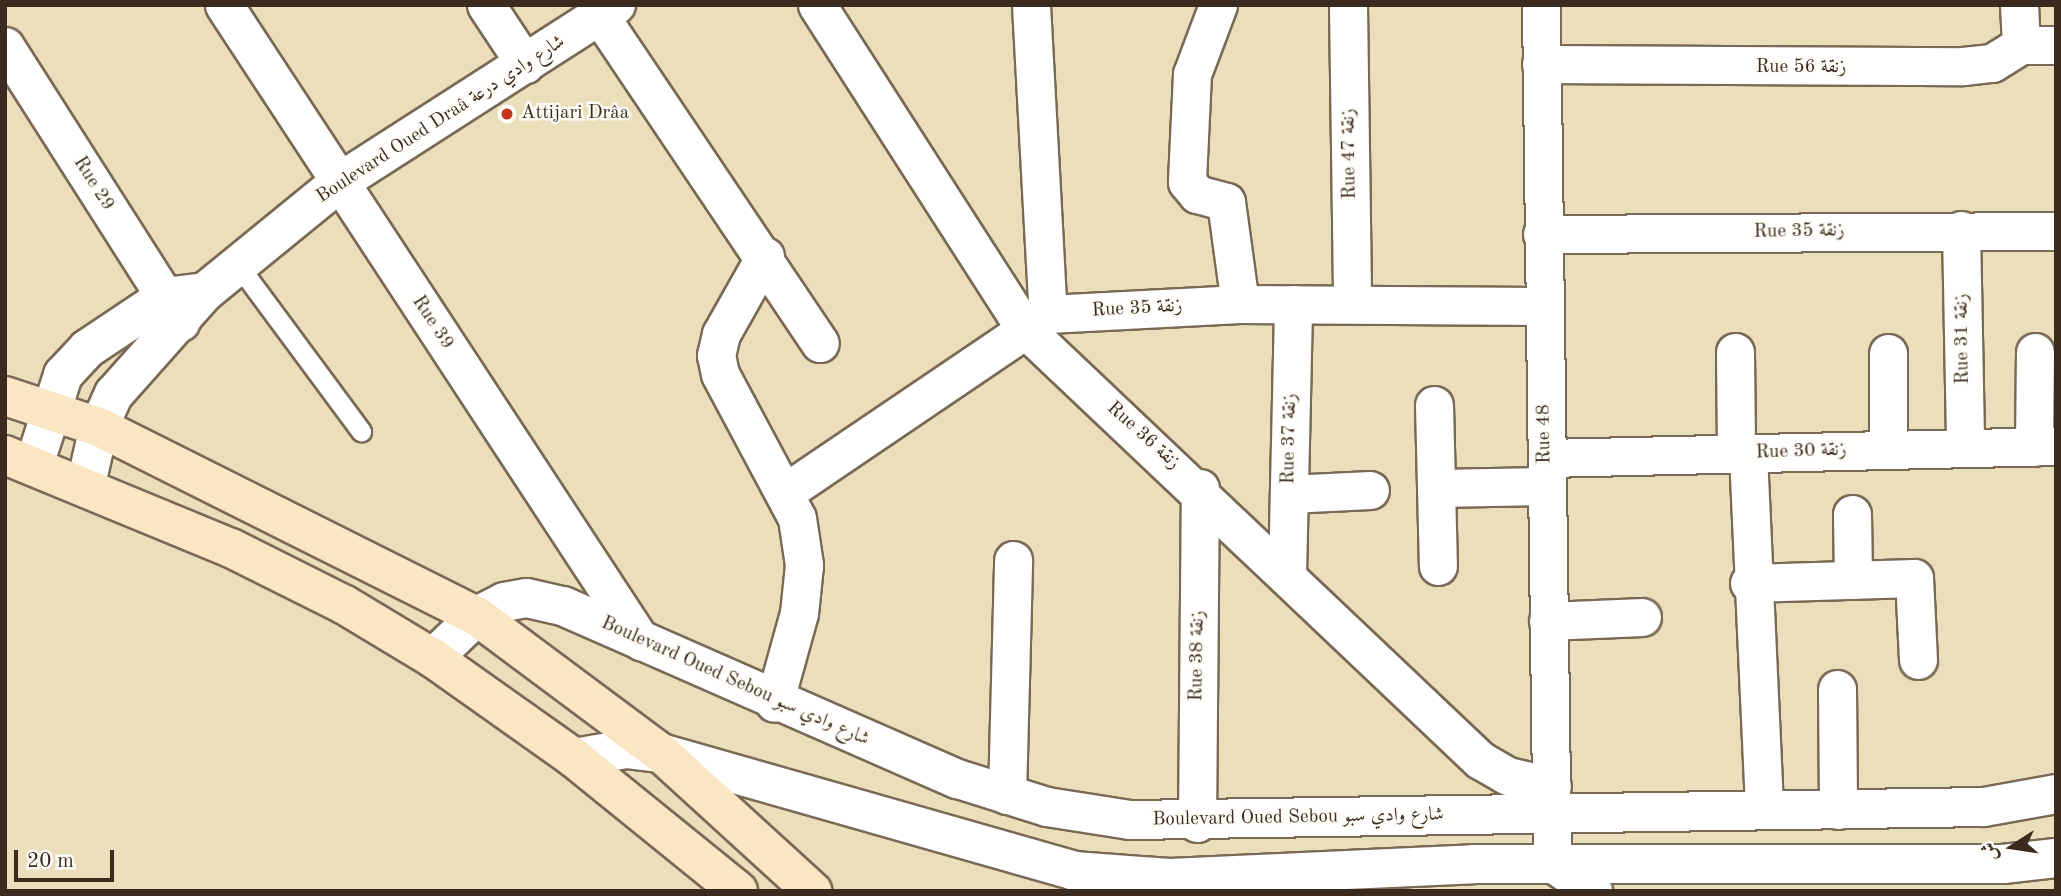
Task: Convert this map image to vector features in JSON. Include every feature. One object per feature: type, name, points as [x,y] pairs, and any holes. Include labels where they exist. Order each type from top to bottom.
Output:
[{"type":"main road","points":[[5,396],[99,426],[477,616],[662,753],[812,891]]},
{"type":"main road","points":[[20,460],[86,484],[322,593],[433,658],[574,758],[738,891]]},
{"type":"street","name":"Rue 39","points":[[224,5],[641,641]]},
{"type":"street","points":[[486,5],[525,64]]},
{"type":"street","name":"Rue 36 زنقة","points":[[817,5],[1037,321],[1286,574],[1480,760],[1552,800]]},
{"type":"street","points":[[787,491],[1037,321],[1031,5]]},
{"type":"street","points":[[1218,5],[1192,74],[1187,182],[1197,194],[1216,198],[1230,212],[1240,303]]},
{"type":"street","name":"Rue 47 زنقة","points":[[1348,5],[1352,302]]},
{"type":"street","name":"Rue 48","points":[[1541,5],[1542,306],[1552,863]]},
{"type":"street","points":[[2018,5],[2038,45]]},
{"type":"street","name":"Boulevard Oued Draâ شارع وادي درعة","points":[[20,460],[52,413],[63,375],[87,349],[173,310],[205,292],[340,182],[608,10]]},
{"type":"street","points":[[608,10],[820,343]]},
{"type":"street","name":"Rue 56 زنقة","points":[[1541,64],[1963,66],[1992,63],[2038,45]]},
{"type":"street","name":"Rue 29","points":[[5,46],[173,310]]},
{"type":"street","name":"Rue 31 زنقة","points":[[1961,230],[1965,448]]},
{"type":"street","name":"Rue 35 زنقة","points":[[1542,234],[2056,231]]},
{"type":"street","points":[[765,256],[721,334],[716,355],[720,374],[787,491],[804,565],[799,613],[774,702]]},
{"type":"street","name":"Rue 35 زنقة","points":[[1037,321],[1240,303],[1352,302],[1542,306]]},
{"type":"street","name":"Rue 37 زنقة","points":[[1286,574],[1293,304]]},
{"type":"street","name":"Boulevard Oued Draâ شارع وادي درعة","points":[[86,484],[99,426],[114,394],[173,310]]},
{"type":"street","points":[[1735,352],[1764,810]]},
{"type":"street","points":[[2035,352],[2045,446]]},
{"type":"street","points":[[1888,353],[1888,449]]},
{"type":"street","points":[[1434,405],[1438,566]]},
{"type":"street","name":"Rue 30 زنقة","points":[[1437,488],[1546,472],[1742,455],[2045,446]]},
{"type":"street","name":"Rue 38 زنقة","points":[[1197,824],[1200,488]]},
{"type":"street","points":[[1289,494],[1370,490]]},
{"type":"street","points":[[1852,514],[1853,580]]},
{"type":"street","points":[[1007,794],[1013,561]]},
{"type":"street","points":[[1749,583],[1914,578],[1918,660]]},
{"type":"street","name":"Boulevard Oued Sebou شارع وادي سبو","points":[[433,658],[477,616],[527,598],[563,606],[774,702],[1007,794],[1130,820],[1197,824],[1552,800],[1764,810],[1984,807],[2054,803]]},
{"type":"street","points":[[1548,621],[1642,617]]},
{"type":"street","points":[[1837,689],[1838,810]]},
{"type":"street","points":[[574,758],[626,750],[662,753],[1074,871],[1170,878],[1552,863],[2003,864],[2056,858]]},
{"type":"street","points":[[1552,863],[1592,891]]},
{"type":"lane","points":[[238,265],[361,430]]},
{"type":"place","name":"Attijari Drâa","points":[[507,114]]}]
